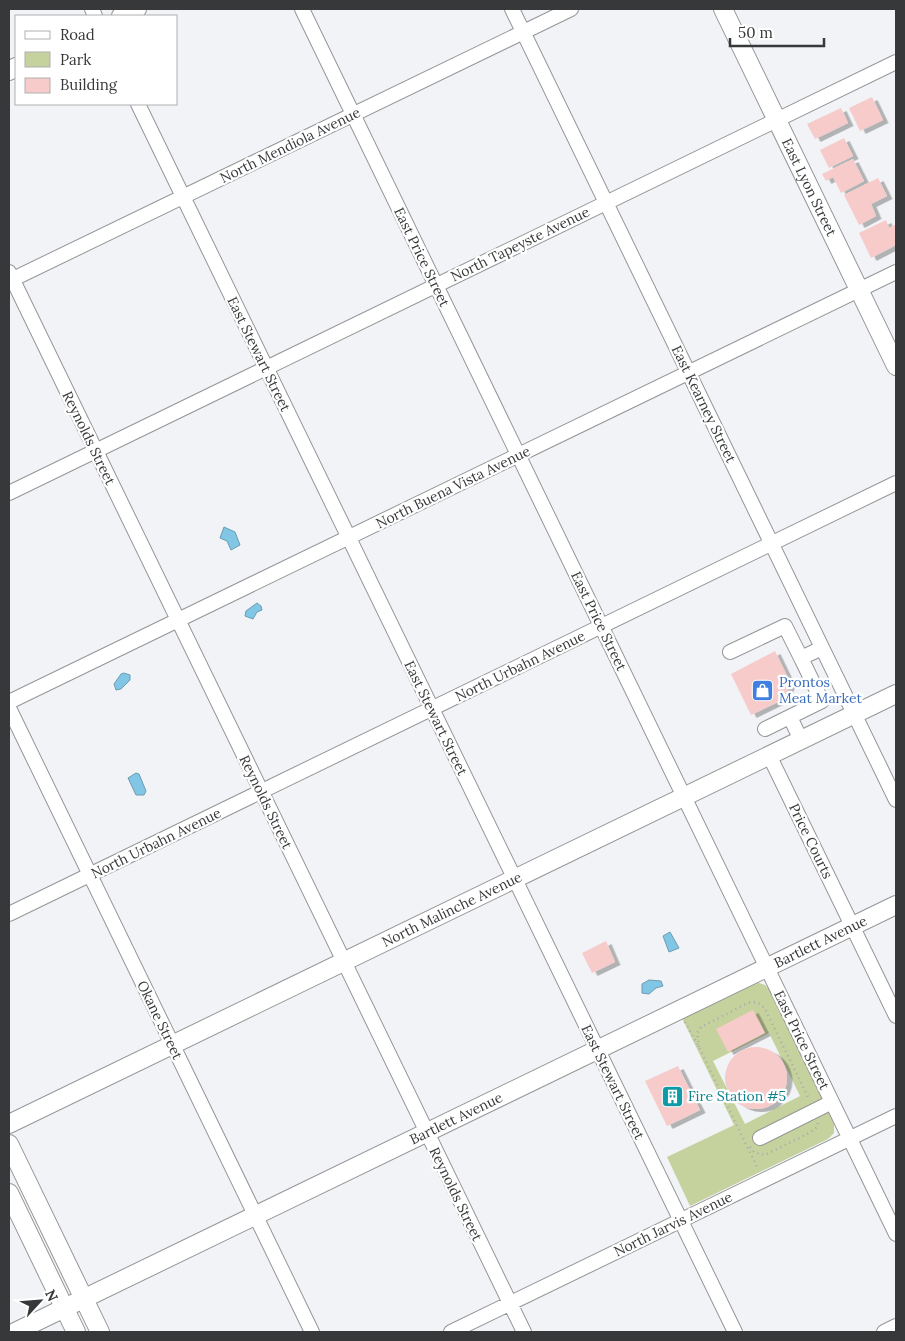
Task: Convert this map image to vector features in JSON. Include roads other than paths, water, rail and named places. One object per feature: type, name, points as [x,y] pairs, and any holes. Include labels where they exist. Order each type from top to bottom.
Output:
[{"type":"main road","points":[[123,15],[137,9]]},
{"type":"main road","name":"East Lyon Street","points":[[723,9],[896,366]]},
{"type":"main road","name":"North Malinche Avenue","points":[[9,1124],[896,694]]},
{"type":"main road","name":"Bartlett Avenue","points":[[15,1332],[896,905]]},
{"type":"main road","points":[[9,1144],[100,1332]]},
{"type":"main road","points":[[9,1193],[76,1332]]},
{"type":"street","name":"East Price Street","points":[[302,9],[896,1234]]},
{"type":"street","name":"East Kearney Street","points":[[512,9],[896,800]]},
{"type":"street","name":"North Mendiola Avenue","points":[[10,277],[571,9]]},
{"type":"street","name":"North Tapeyste Avenue","points":[[9,493],[896,62]]},
{"type":"street","name":"East Stewart Street","points":[[138,105],[735,1332]]},
{"type":"street","name":"North Buena Vista Avenue","points":[[9,702],[896,272]]},
{"type":"street","name":"Reynolds Street","points":[[10,277],[524,1332]]},
{"type":"street","name":"North Urbahn Avenue","points":[[9,914],[896,483]]},
{"type":"street","points":[[730,652],[806,615]]},
{"type":"street","points":[[766,729],[822,701],[785,626]]},
{"type":"street","points":[[801,658],[822,648]]},
{"type":"street","name":"Okane Street","points":[[9,708],[312,1332]]},
{"type":"street","points":[[790,717],[801,740]]},
{"type":"street","name":"Price Courts","points":[[769,756],[896,1016]]},
{"type":"street","points":[[753,1140],[832,1102]]},
{"type":"street","name":"North Jarvis Avenue","points":[[451,1332],[896,1116]]},
{"type":"street","points":[[884,1332],[896,1326]]},
{"type":"water","points":[[224,527],[235,532],[240,545],[231,550],[227,541],[220,538]]},
{"type":"water","points":[[257,603],[261,606],[262,610],[257,612],[253,619],[245,616],[246,611]]},
{"type":"water","points":[[121,674],[130,675],[130,680],[121,689],[116,690],[114,684]]},
{"type":"water","points":[[136,773],[139,774],[146,791],[144,795],[136,795],[128,778]]},
{"type":"water","points":[[670,932],[679,948],[669,952],[663,936]]},
{"type":"water","points":[[649,980],[661,981],[663,986],[656,988],[649,994],[642,993],[642,984]]},
{"type":"place","name":"Prontos Meat Market","points":[[763,690]]},
{"type":"place","name":"Fire Station #5","points":[[672,1096]]}]
